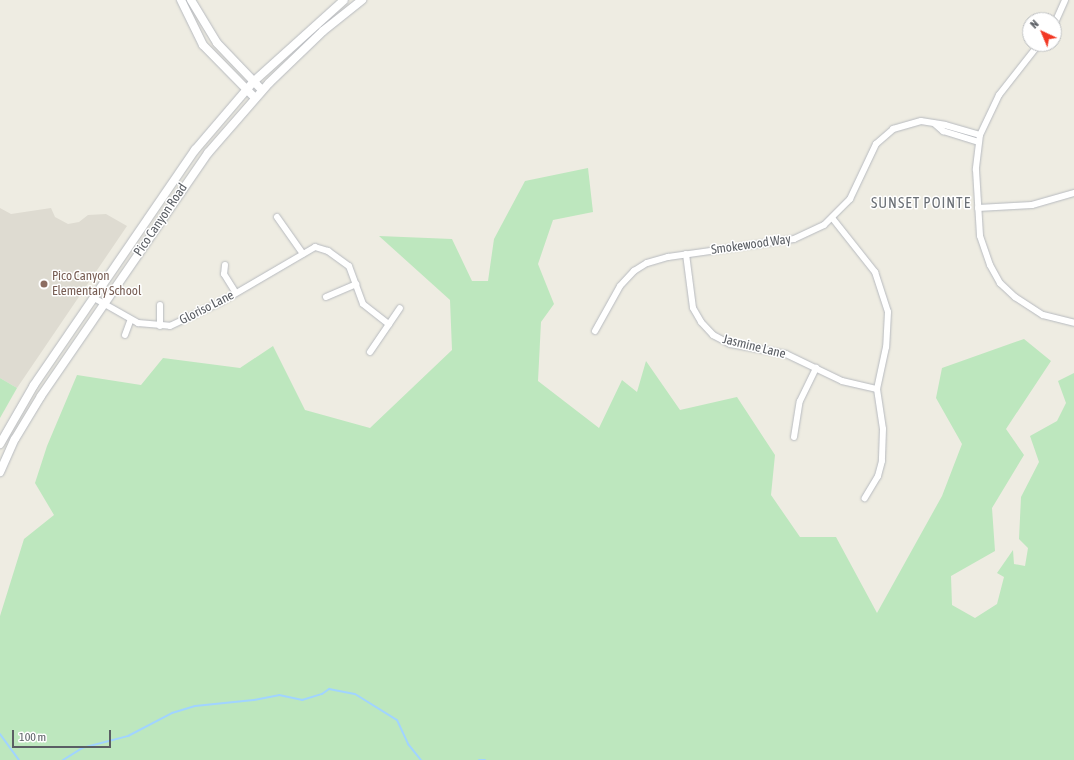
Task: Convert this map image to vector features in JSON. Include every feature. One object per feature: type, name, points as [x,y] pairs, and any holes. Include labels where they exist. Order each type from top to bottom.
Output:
[{"type":"main road","points":[[181,0],[203,45],[255,98]]},
{"type":"main road","points":[[191,0],[217,43],[262,90]]},
{"type":"main road","name":"Pico Canyon Road","points":[[0,444],[34,385],[195,150],[253,82],[344,0]]},
{"type":"main road","name":"Pico Canyon Road","points":[[0,472],[15,439],[41,396],[208,152],[262,90],[323,31],[362,0]]},
{"type":"street","points":[[1060,12],[1065,0]]},
{"type":"street","points":[[1033,52],[999,95],[980,135],[978,142],[978,208],[980,236],[990,265],[1000,283],[1015,297],[1044,315],[1074,323]]},
{"type":"street","name":"Smokewood Way","points":[[595,331],[620,286],[634,271],[656,260],[686,254],[794,239],[814,231],[833,219],[858,187],[872,150],[879,139],[903,124],[921,121],[935,124],[945,124],[980,135]]},
{"type":"street","name":"Smokewood Way","points":[[935,124],[943,132],[978,142]]},
{"type":"street","points":[[978,208],[1032,205],[1074,193]]},
{"type":"street","points":[[277,217],[302,254]]},
{"type":"street","points":[[833,219],[870,264],[884,292],[889,330],[877,389],[884,435],[882,461],[878,476],[865,498]]},
{"type":"street","name":"Gloriso Lane","points":[[94,298],[130,321],[160,326],[179,323],[236,293],[316,247],[328,251],[347,264],[354,275],[356,284]]},
{"type":"street","name":"Jasmine Lane","points":[[686,254],[694,308],[701,322],[713,335],[730,344],[786,354],[854,385],[877,389]]},
{"type":"street","points":[[225,265],[224,274],[236,293]]},
{"type":"street","points":[[326,297],[356,284],[363,304],[389,324]]},
{"type":"street","points":[[160,305],[160,326]]},
{"type":"street","points":[[370,352],[400,308]]},
{"type":"street","points":[[125,335],[130,321]]},
{"type":"street","points":[[794,437],[800,401],[816,368]]},
{"type":"shaded area","name":"Pico Canyon Elementary School","points":[[0,208],[11,214],[51,208],[55,217],[68,224],[79,222],[88,215],[106,214],[127,226],[17,388],[0,378]]},
{"type":"green space","points":[[588,168],[593,212],[553,220],[538,264],[554,304],[541,322],[538,381],[599,428],[622,380],[637,392],[646,361],[680,410],[737,397],[775,455],[771,495],[800,537],[836,537],[877,613],[942,496],[962,444],[936,398],[942,368],[1024,339],[1051,361],[1006,429],[1024,455],[992,508],[995,551],[951,576],[952,605],[975,618],[997,604],[1004,577],[997,573],[1013,550],[1014,564],[1025,566],[1028,548],[1019,539],[1021,497],[1039,462],[1030,436],[1057,421],[1066,403],[1058,381],[1074,373],[1074,760],[0,760],[0,616],[24,539],[54,515],[35,483],[47,446],[77,375],[141,385],[163,358],[240,368],[273,346],[305,410],[370,428],[452,350],[450,300],[379,236],[452,239],[472,281],[488,281],[494,239],[525,181]]},
{"type":"green space","points":[[0,378],[17,388],[0,418]]},
{"type":"waterway","points":[[63,760],[82,748],[128,736],[172,713],[195,706],[254,700],[279,695],[302,700],[322,694],[329,689],[355,694],[397,720],[408,744],[421,760]]},
{"type":"waterway","points":[[0,734],[19,760]]},
{"type":"waterway","points":[[479,760],[485,760]]},
{"type":"place","name":"Pico Canyon Elementary School","points":[[44,284]]},
{"type":"district","name":"SUNSET POINTE","points":[[921,203]]}]
